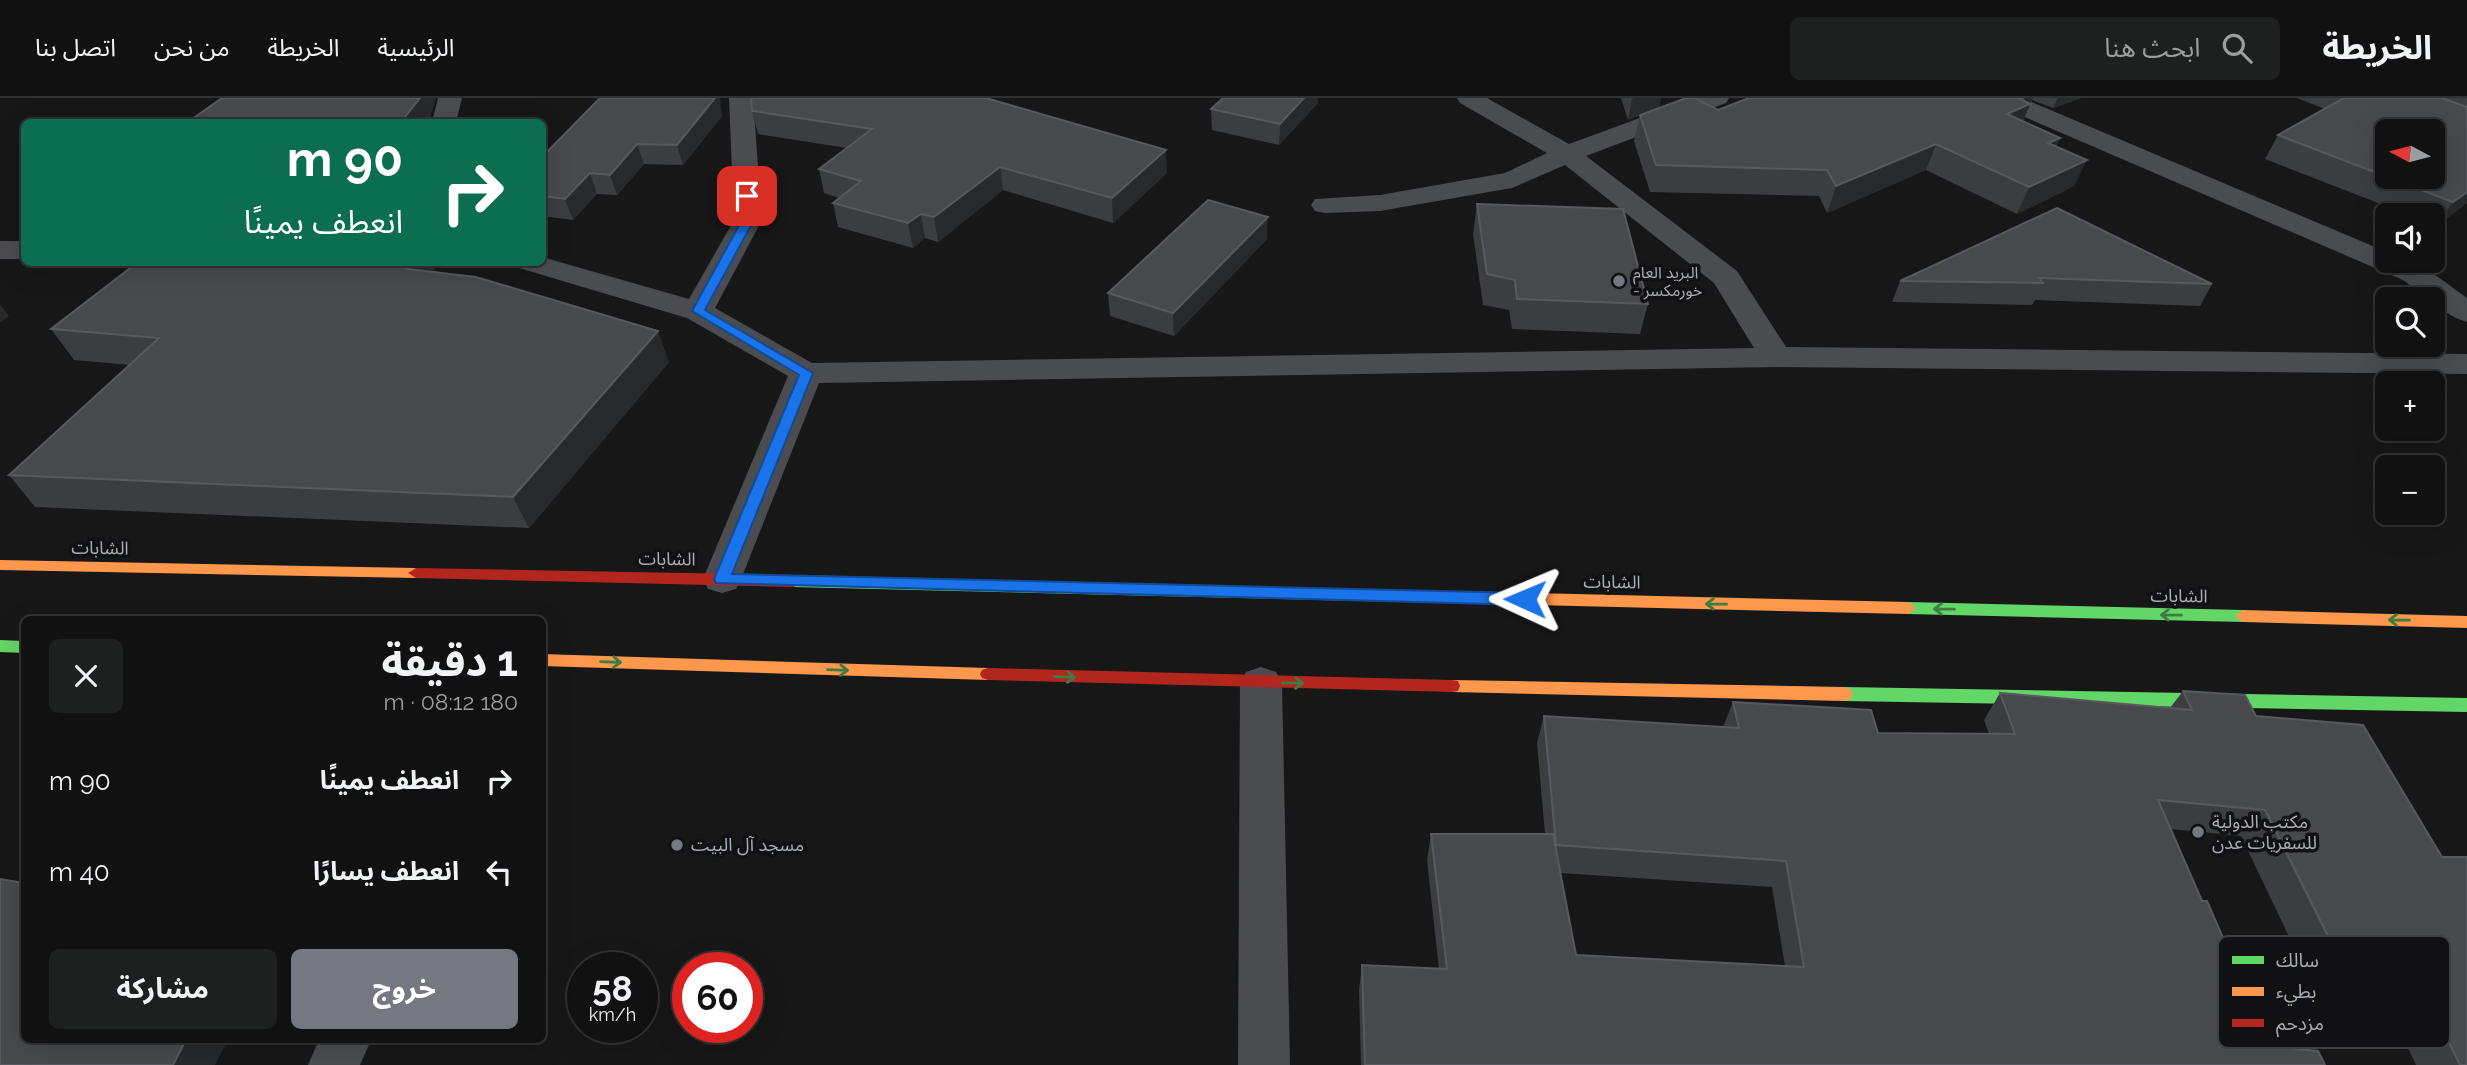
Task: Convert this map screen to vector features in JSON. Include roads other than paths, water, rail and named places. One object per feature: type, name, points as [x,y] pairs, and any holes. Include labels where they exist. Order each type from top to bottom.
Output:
[{"type":"main road","name":"الشابات","points":[[0,565],[722,579],[2467,622]]},
{"type":"main road","points":[[0,646],[21,647]]},
{"type":"main road","points":[[546,660],[1261,683],[2467,705]]},
{"type":"street","points":[[445,119],[450,98]]},
{"type":"street","points":[[698,311],[748,220],[741,98]]},
{"type":"street","points":[[1469,98],[1567,154],[1726,277],[1776,357]]},
{"type":"street","points":[[1325,205],[1380,203],[1513,180],[1567,154],[1717,98]]},
{"type":"street","points":[[2001,98],[2414,274],[2467,313]]},
{"type":"street","points":[[0,250],[21,250]]},
{"type":"street","points":[[543,266],[698,311],[806,373],[1776,357],[2467,364]]},
{"type":"street","points":[[722,579],[806,373]]},
{"type":"street","points":[[1261,683],[1264,1065]]},
{"type":"street","points":[[334,1065],[344,1043]]},
{"type":"place","name":"البريد العام - خورمكسر","points":[[1619,281]]},
{"type":"place","name":"مكتب الدولية للسفريات عدن","points":[[2198,832]]},
{"type":"place","name":"مسجد آل البيت","points":[[677,845]]}]
